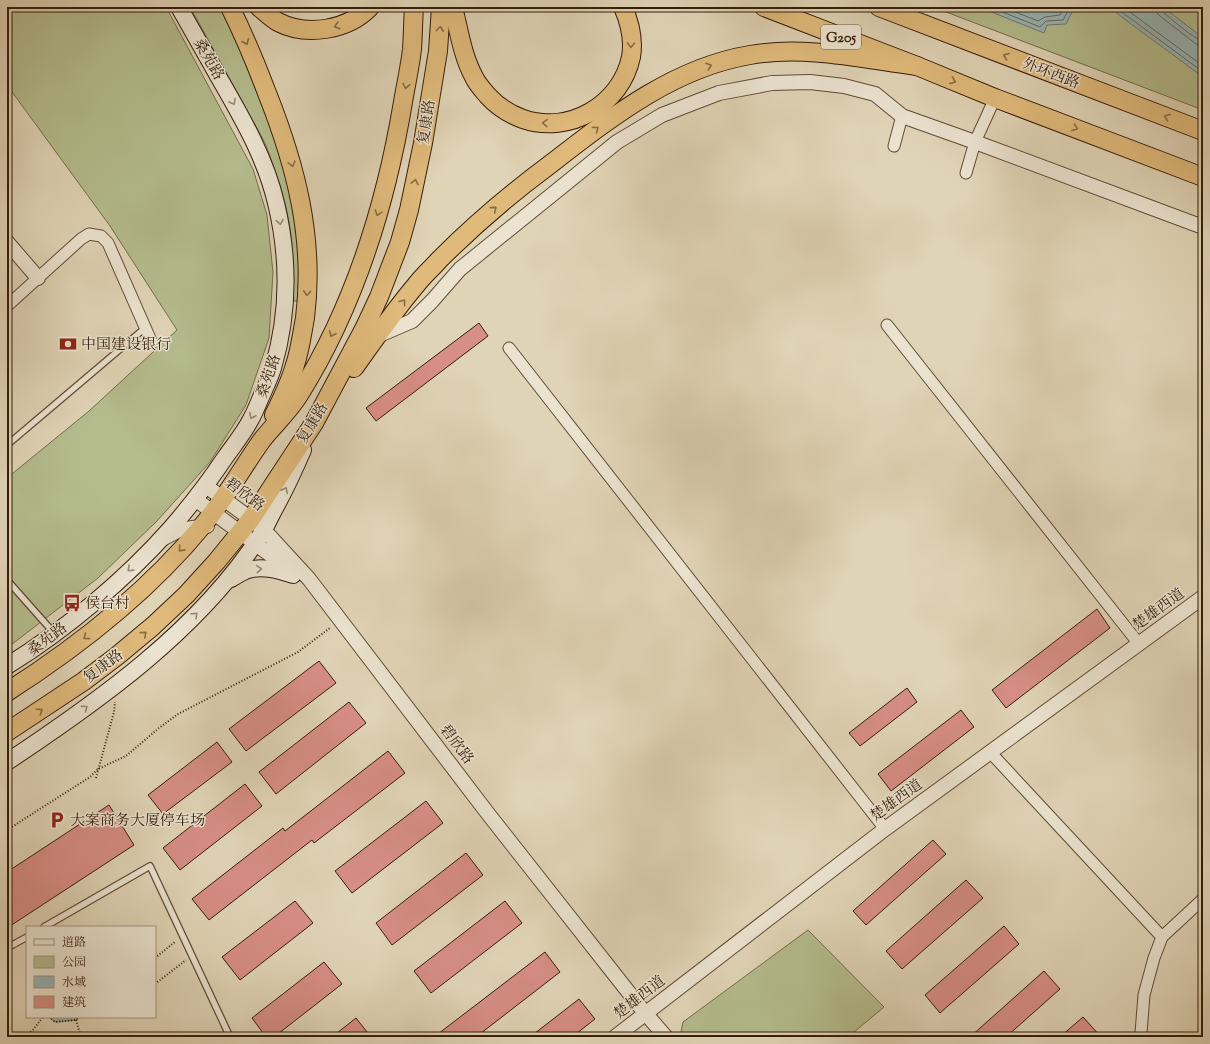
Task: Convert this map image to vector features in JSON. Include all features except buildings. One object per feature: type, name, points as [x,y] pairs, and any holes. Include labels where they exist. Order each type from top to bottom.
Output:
[{"type":"highway","points":[[230,7],[260,73],[287,149],[301,205],[307,246],[307,297],[303,332],[299,350],[286,389],[263,439]]},
{"type":"highway","points":[[258,7],[278,22],[291,27],[319,30],[346,24],[358,17],[370,7]]},
{"type":"highway","name":"复康路","points":[[7,692],[60,657],[96,629],[131,600],[157,575],[208,519],[263,439],[298,396],[310,376],[330,337],[360,271],[380,206],[397,138],[412,47],[414,7]]},
{"type":"highway","name":"复康路","points":[[7,732],[84,681],[117,656],[153,626],[197,584],[217,561],[249,531],[314,423],[364,329],[379,297],[400,242],[409,210],[423,143],[438,51],[441,7]]},
{"type":"highway","points":[[453,7],[462,46],[474,77],[483,90],[506,112],[533,122],[547,124],[563,123],[575,120],[603,104],[614,92],[623,78],[631,57],[631,31],[623,7]]},
{"type":"highway","name":"G205","points":[[764,7],[917,66]]},
{"type":"highway","name":"外环西路","points":[[879,7],[893,11],[1203,131]]},
{"type":"highway","points":[[314,423],[416,285],[453,246],[485,216],[522,185],[622,111],[666,83],[707,66],[729,59],[751,54],[798,51],[917,66],[995,98],[1203,177]]},
{"type":"main road","name":"桑苑路","points":[[7,666],[55,633],[88,607],[118,581],[171,528],[206,486],[252,419],[273,369],[283,327],[286,282],[283,240],[276,202],[266,169],[254,140],[179,7]]},
{"type":"main road","points":[[206,486],[263,439]]},
{"type":"main road","points":[[7,762],[108,692],[151,656],[201,609],[243,562],[249,531]]},
{"type":"main road","points":[[226,581],[246,571],[254,569],[273,569],[293,575]]},
{"type":"street","points":[[377,336],[412,321],[460,269],[617,142],[662,115],[719,93],[772,83],[810,82],[844,86],[875,94],[902,116],[1203,227]]},
{"type":"street","points":[[966,173],[975,142],[995,98]]},
{"type":"street","points":[[894,146],[902,116]]},
{"type":"street","points":[[7,306],[81,239],[89,234],[101,236],[108,243],[152,343]]},
{"type":"street","points":[[7,242],[36,280]]},
{"type":"street","points":[[7,252],[36,280]]},
{"type":"street","points":[[887,325],[1139,644]]},
{"type":"street","points":[[509,348],[885,828]]},
{"type":"street","name":"碧欣路","points":[[206,486],[223,498],[249,531],[272,556],[305,587],[642,1016],[666,1037]]},
{"type":"street","name":"碧欣路","points":[[195,499],[208,519],[249,531],[279,546],[309,579],[642,1016],[654,1037]]},
{"type":"street","points":[[158,542],[179,530],[208,519]]},
{"type":"street","name":"楚雄西道","points":[[615,1037],[885,828],[1203,597]]},
{"type":"street","points":[[990,752],[1162,937]]},
{"type":"street","points":[[1141,1037],[1140,1033],[1144,995],[1154,958],[1162,937],[1203,899]]},
{"type":"lane","points":[[7,445],[145,328]]},
{"type":"lane","points":[[7,580],[55,633]]},
{"type":"lane","points":[[46,926],[150,866],[230,1037]]},
{"type":"lane","points":[[7,948],[26,938]]},
{"type":"path","points":[[7,830],[90,777],[98,769],[126,756],[158,728],[178,714],[298,652],[335,625]]},
{"type":"path","points":[[96,778],[116,703]]},
{"type":"path","points":[[156,957],[183,936]]},
{"type":"path","points":[[156,983],[192,955]]},
{"type":"path","points":[[23,1037],[32,1031],[42,1018]]},
{"type":"path","points":[[51,1018],[55,1022],[76,1020],[81,1037]]},
{"type":"green space","points":[[7,7],[166,7],[253,169],[267,215],[273,272],[269,338],[246,405],[210,462],[157,521],[98,578],[7,648],[7,478],[89,411],[177,330],[110,226],[7,85]]},
{"type":"green space","points":[[190,7],[220,7],[257,88],[280,149],[299,233],[299,293],[297,301],[293,301],[294,271],[288,218],[282,192],[272,161],[265,143]]},
{"type":"green space","points":[[933,7],[1203,7],[1203,110]]},
{"type":"green space","points":[[808,930],[884,1007],[848,1037],[685,1037],[681,1032],[683,1022]]},
{"type":"water","points":[[979,7],[1067,7],[1072,12],[1066,24],[1047,25],[1044,33]]},
{"type":"water","points":[[1109,7],[1163,7],[1203,38],[1203,77],[1131,24]]},
{"type":"water","points":[[50,1018],[78,1018],[76,1020],[55,1022]]},
{"type":"place","name":"中国建设银行","points":[[68,344]]},
{"type":"place","name":"侯台村","points":[[72,603]]},
{"type":"place","name":"大案商务大厦停车场","points":[[57,820]]}]
